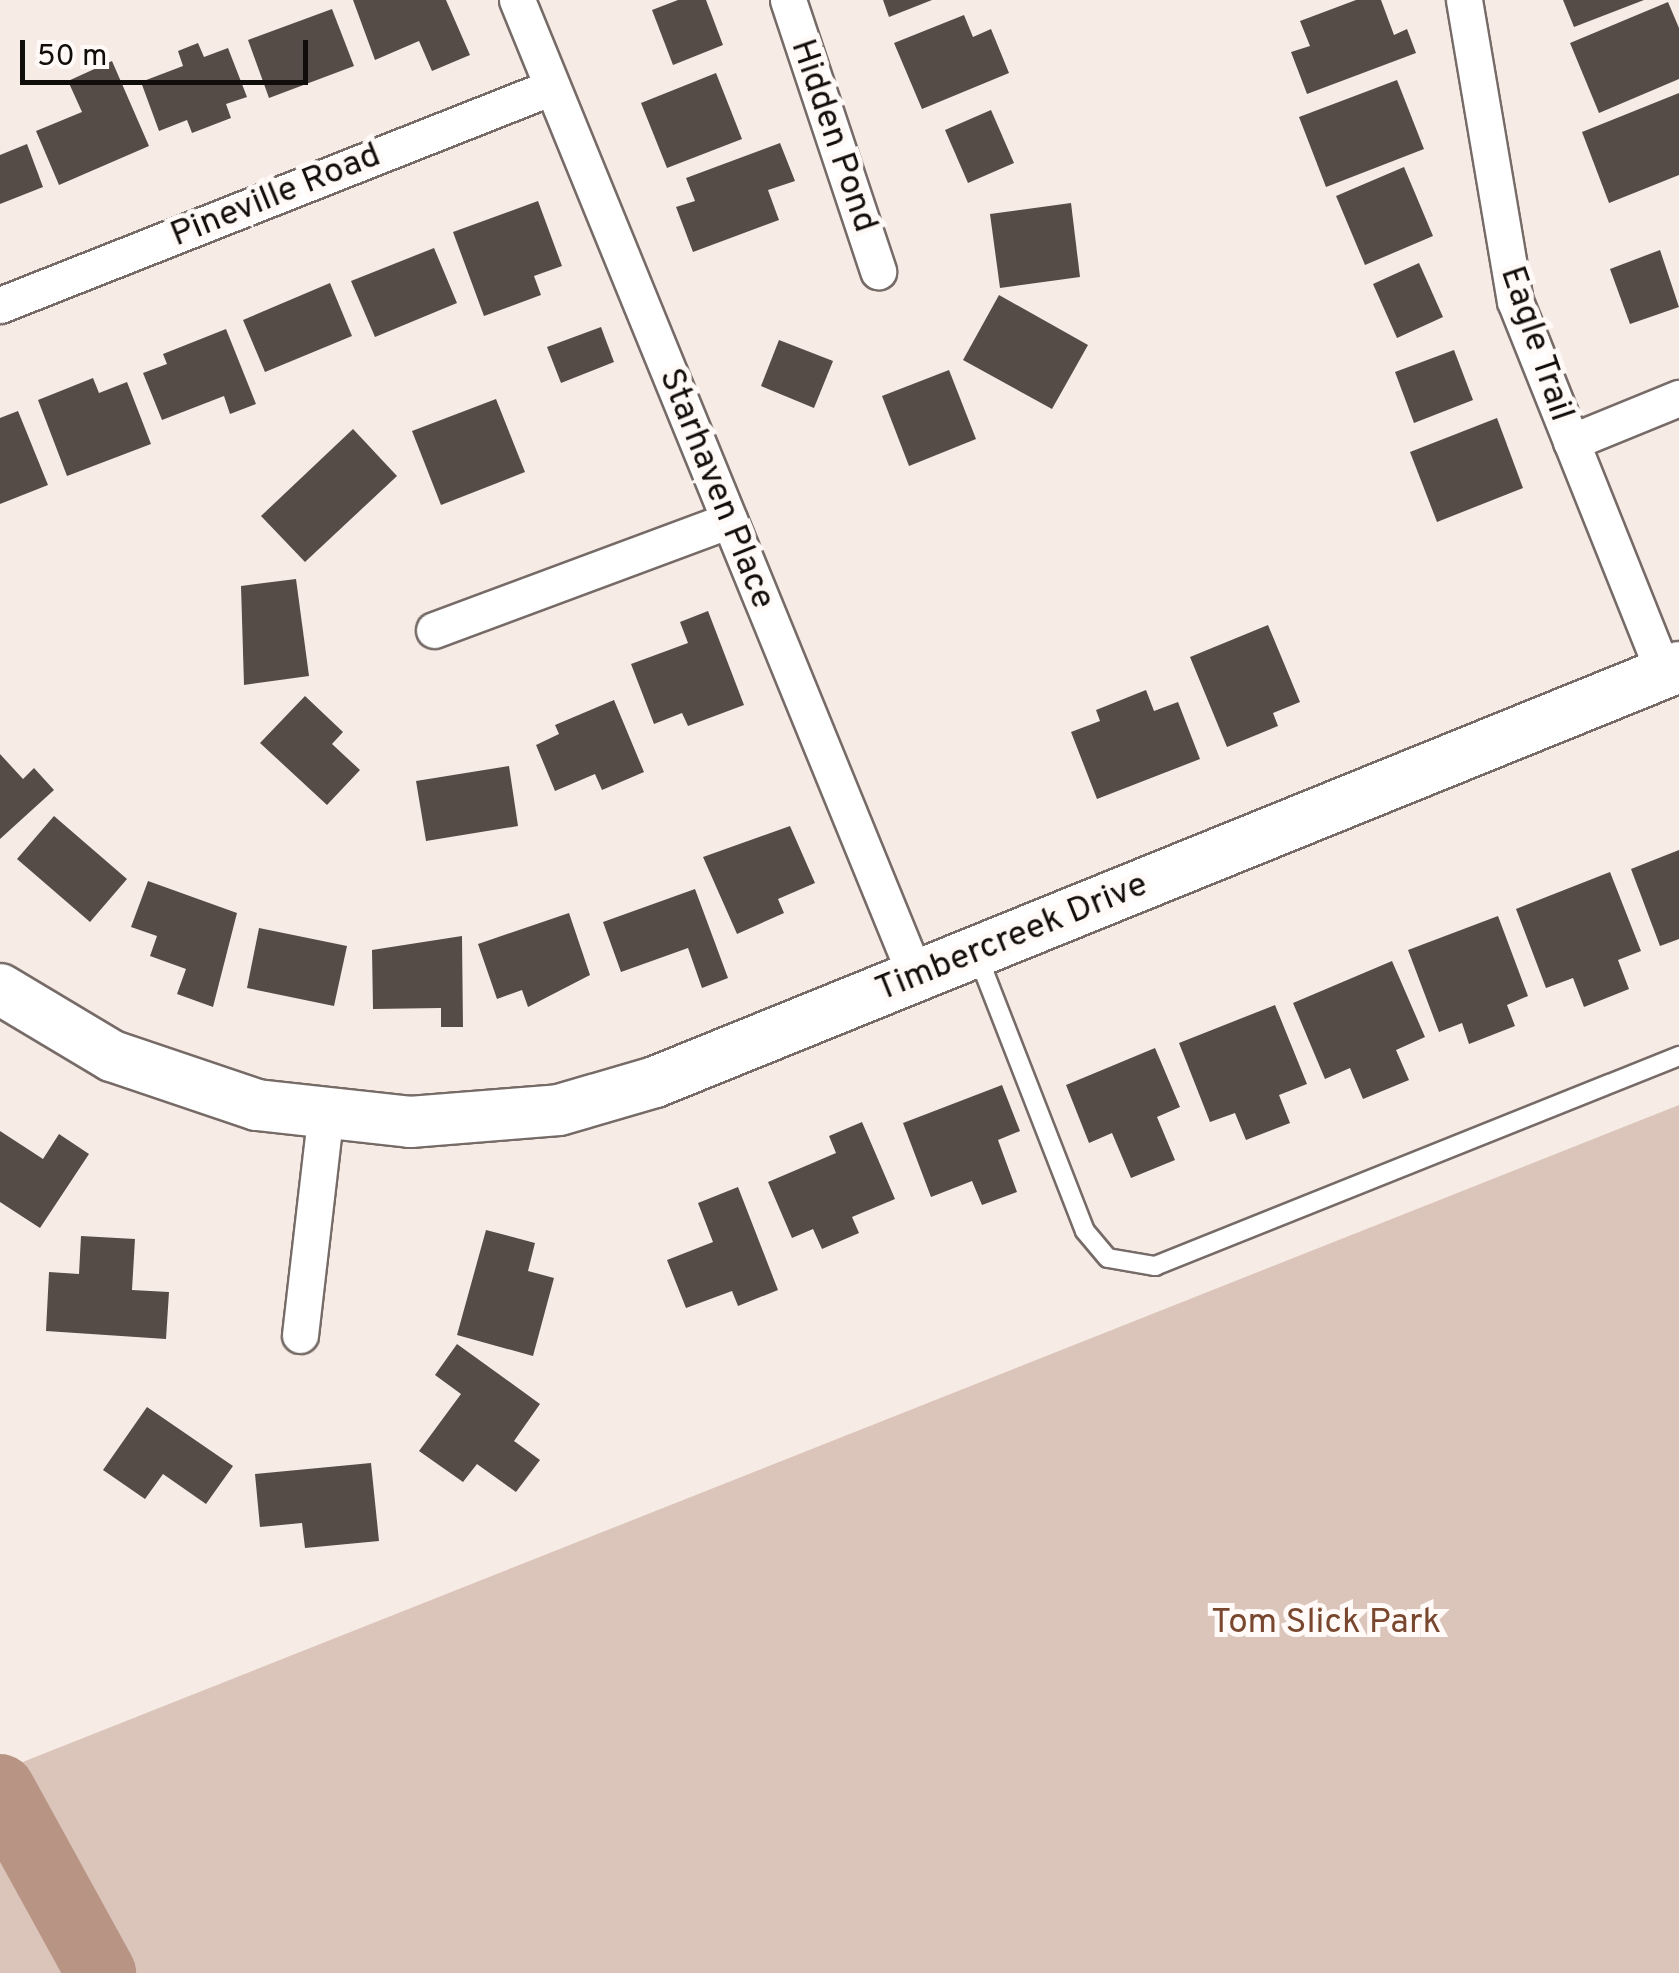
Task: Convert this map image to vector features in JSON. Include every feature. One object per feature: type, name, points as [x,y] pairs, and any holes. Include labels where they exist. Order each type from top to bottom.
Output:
[{"type":"street","name":"Starhaven Place","points":[[517,0],[916,977]]},
{"type":"street","name":"Hidden Pond","points":[[788,0],[878,271]]},
{"type":"street","name":"Eagle Trail","points":[[1464,0],[1514,301],[1671,670]]},
{"type":"street","name":"Pineville Road","points":[[0,306],[552,87]]},
{"type":"street","points":[[1571,442],[1679,398]]},
{"type":"street","points":[[434,630],[729,520]]},
{"type":"street","name":"Timbercreek Drive","points":[[0,988],[166,1078],[325,1118],[410,1122],[559,1110],[655,1082],[1671,670]]},
{"type":"street","points":[[300,1335],[325,1118]]},
{"type":"lane","points":[[977,952],[1085,1231],[1108,1258],[1154,1266],[1679,1056]]},
{"type":"green space","name":"Tom Slick Park","points":[[1679,1105],[1679,1973],[0,1973],[0,1771]]},
{"type":"building","points":[[353,0],[446,0],[470,55],[432,71],[419,41],[375,60]]},
{"type":"building","points":[[678,0],[706,0],[723,45],[673,65],[652,10]]},
{"type":"building","points":[[883,0],[932,0],[889,17]]},
{"type":"building","points":[[1356,0],[1381,0],[1394,35],[1407,29],[1416,53],[1307,94],[1291,52],[1310,46],[1300,21]]},
{"type":"building","points":[[1563,0],[1644,0],[1574,27]]},
{"type":"building","points":[[1668,2],[1679,28],[1679,79],[1599,113],[1570,43]]},
{"type":"building","points":[[332,9],[354,66],[269,98],[248,40]]},
{"type":"building","points":[[964,15],[973,37],[991,29],[1009,73],[922,109],[894,43]]},
{"type":"building","points":[[198,43],[204,57],[228,48],[247,97],[226,104],[231,118],[192,133],[187,120],[159,131],[141,82],[183,66],[178,51]]},
{"type":"building","points":[[112,61],[149,146],[59,185],[36,131],[82,112],[68,81]]},
{"type":"building","points":[[716,73],[742,139],[667,168],[641,103]]},
{"type":"building","points":[[1397,80],[1424,149],[1326,187],[1299,117]]},
{"type":"building","points":[[1679,93],[1679,175],[1609,203],[1582,132]]},
{"type":"building","points":[[991,110],[1014,163],[968,183],[945,130]]},
{"type":"building","points":[[780,143],[795,181],[768,190],[779,220],[693,252],[676,207],[695,201],[686,178]]},
{"type":"building","points":[[27,144],[43,187],[0,204],[0,155]]},
{"type":"building","points":[[1404,167],[1433,236],[1365,265],[1336,196]]},
{"type":"building","points":[[538,201],[562,266],[534,276],[541,295],[484,316],[453,232]]},
{"type":"building","points":[[1071,203],[1080,277],[1000,288],[990,214]]},
{"type":"building","points":[[434,248],[457,303],[375,337],[351,281]]},
{"type":"building","points":[[1660,250],[1679,307],[1630,324],[1610,269]]},
{"type":"building","points":[[1419,263],[1443,317],[1397,338],[1373,284]]},
{"type":"building","points":[[330,283],[352,336],[265,372],[243,320]]},
{"type":"building","points":[[999,295],[1088,345],[1052,409],[963,360]]},
{"type":"building","points":[[601,327],[614,362],[561,383],[547,347]]},
{"type":"building","points":[[226,329],[256,404],[230,414],[224,396],[162,420],[143,373],[167,364],[163,354]]},
{"type":"building","points":[[779,340],[833,361],[814,408],[761,386]]},
{"type":"building","points":[[1454,350],[1473,400],[1414,423],[1395,372]]},
{"type":"building","points":[[949,370],[976,439],[909,466],[882,396]]},
{"type":"building","points":[[93,378],[99,393],[127,382],[151,444],[67,476],[38,400]]},
{"type":"building","points":[[496,399],[525,472],[441,505],[412,431]]},
{"type":"building","points":[[18,411],[48,485],[0,504],[0,418]]},
{"type":"building","points":[[1497,418],[1523,488],[1437,522],[1410,452]]},
{"type":"building","points":[[353,429],[397,476],[305,562],[261,516]]},
{"type":"building","points":[[296,579],[309,676],[244,685],[241,586]]},
{"type":"building","points":[[708,611],[744,705],[688,726],[682,713],[654,724],[631,664],[688,643],[680,622]]},
{"type":"building","points":[[1268,625],[1300,702],[1273,713],[1278,726],[1227,747],[1190,657]]},
{"type":"building","points":[[1146,690],[1154,711],[1178,702],[1200,759],[1097,799],[1071,732],[1100,721],[1096,710]]},
{"type":"building","points":[[305,696],[343,732],[332,744],[360,770],[327,805],[260,743]]},
{"type":"building","points":[[614,700],[644,772],[602,790],[595,774],[555,791],[536,745],[559,734],[555,725]]},
{"type":"building","points":[[0,754],[23,779],[34,768],[54,790],[0,839]]},
{"type":"building","points":[[509,766],[518,826],[426,841],[416,781]]},
{"type":"building","points":[[54,816],[127,879],[90,922],[17,859]]},
{"type":"building","points":[[790,826],[815,883],[778,899],[784,913],[737,934],[703,857]]},
{"type":"building","points":[[1679,850],[1679,939],[1660,946],[1631,869]]},
{"type":"building","points":[[1610,872],[1641,951],[1618,960],[1629,989],[1584,1007],[1573,978],[1546,988],[1516,909]]},
{"type":"building","points":[[148,881],[237,913],[213,1007],[177,994],[186,969],[150,956],[157,936],[131,927]]},
{"type":"building","points":[[695,889],[728,978],[702,988],[688,948],[621,972],[603,922]]},
{"type":"building","points":[[569,913],[590,975],[528,1007],[522,990],[497,999],[478,944]]},
{"type":"building","points":[[1498,916],[1528,996],[1507,1005],[1515,1026],[1469,1044],[1462,1023],[1439,1032],[1408,950]]},
{"type":"building","points":[[259,928],[347,946],[334,1006],[247,988]]},
{"type":"building","points":[[462,936],[463,1027],[441,1027],[441,1008],[373,1009],[372,950]]},
{"type":"building","points":[[1392,961],[1425,1037],[1396,1050],[1409,1080],[1363,1099],[1350,1068],[1325,1079],[1293,1003]]},
{"type":"building","points":[[1275,1005],[1307,1084],[1279,1095],[1290,1123],[1246,1140],[1235,1113],[1210,1122],[1179,1043]]},
{"type":"building","points":[[1155,1048],[1180,1107],[1157,1117],[1175,1160],[1131,1178],[1112,1133],[1089,1143],[1066,1085]]},
{"type":"building","points":[[1002,1085],[1020,1131],[998,1140],[1017,1192],[982,1205],[972,1181],[931,1197],[903,1123]]},
{"type":"building","points":[[862,1122],[895,1199],[852,1217],[859,1233],[822,1249],[813,1229],[792,1238],[768,1182],[836,1153],[829,1136]]},
{"type":"building","points":[[0,1131],[43,1159],[59,1134],[89,1154],[40,1228],[0,1202]]},
{"type":"building","points":[[738,1187],[778,1290],[738,1306],[732,1291],[686,1308],[667,1260],[713,1242],[698,1203]]},
{"type":"building","points":[[486,1230],[535,1243],[528,1271],[554,1278],[533,1356],[457,1335]]},
{"type":"building","points":[[81,1236],[135,1239],[132,1290],[169,1292],[166,1339],[46,1331],[49,1272],[79,1274]]},
{"type":"building","points":[[457,1344],[540,1404],[514,1441],[540,1460],[516,1492],[477,1464],[463,1482],[419,1451],[461,1394],[435,1375]]},
{"type":"building","points":[[147,1407],[233,1466],[206,1504],[163,1474],[145,1499],[103,1470]]},
{"type":"building","points":[[371,1463],[379,1541],[305,1548],[302,1523],[260,1527],[255,1474]]},
{"type":"waterway","points":[[0,1789],[101,1973]]}]
